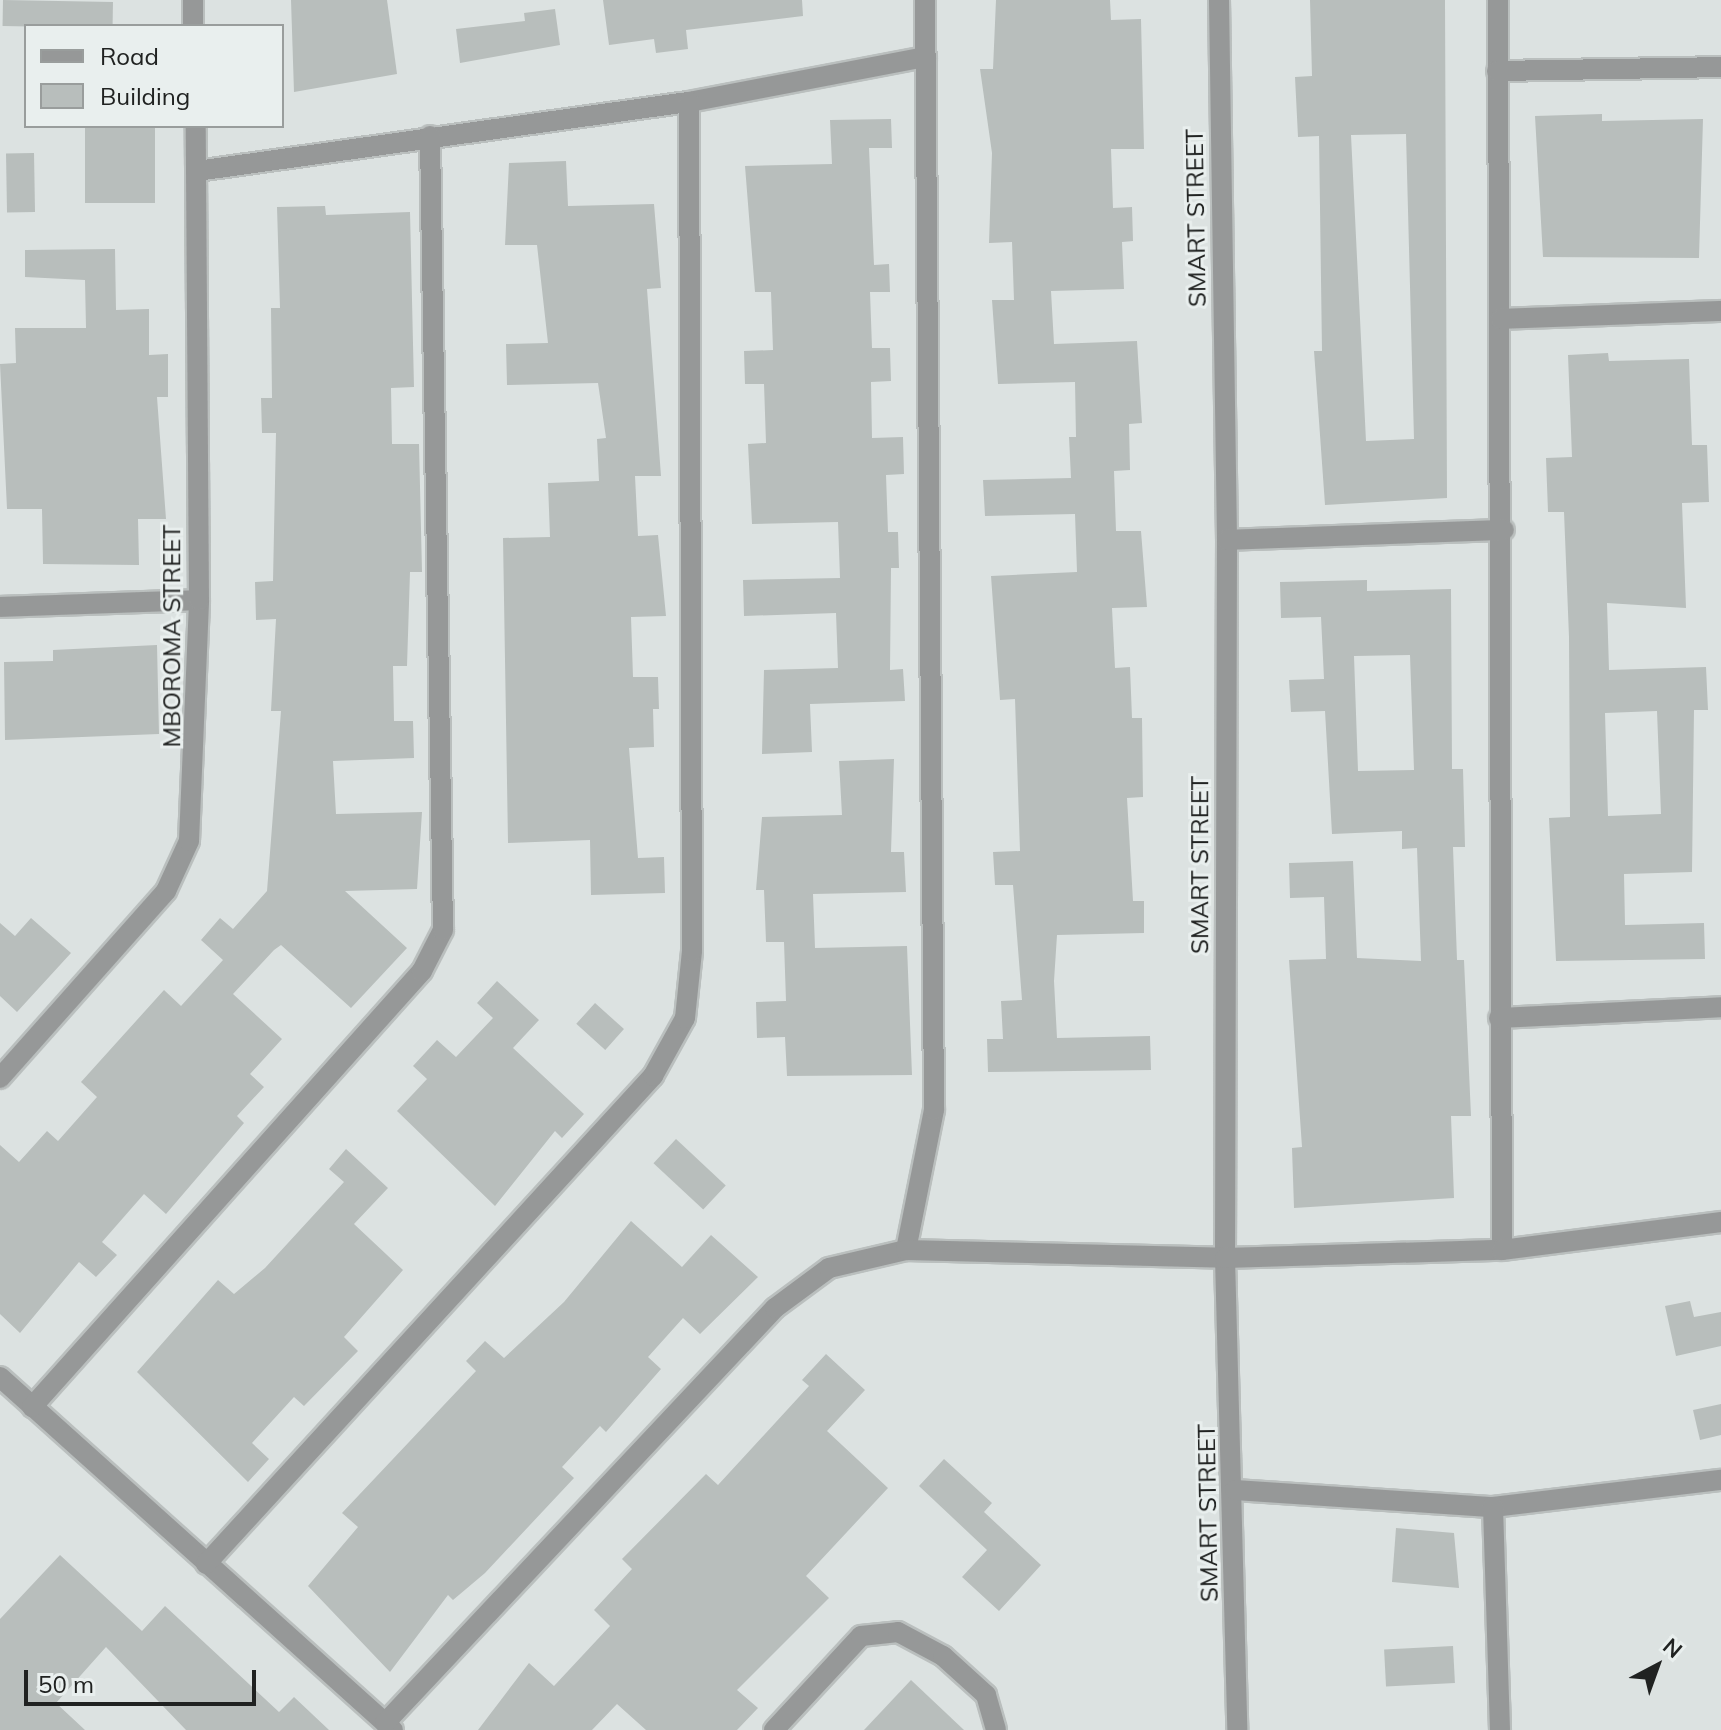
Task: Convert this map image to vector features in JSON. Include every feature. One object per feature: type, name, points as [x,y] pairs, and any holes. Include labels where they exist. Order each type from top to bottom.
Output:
[{"type":"street","points":[[193,0],[193,24]]},
{"type":"street","points":[[906,1250],[934,1110],[925,0]]},
{"type":"street","name":"SMART STREET","points":[[1219,0],[1227,540],[1225,1258],[1235,1490],[1237,1730]]},
{"type":"street","points":[[1498,0],[1504,530],[1499,1018],[1502,1250]]},
{"type":"street","points":[[197,171],[689,102],[926,57]]},
{"type":"street","points":[[1497,71],[1721,67]]},
{"type":"street","points":[[206,1564],[653,1076],[685,1018],[692,951],[689,102]]},
{"type":"street","name":"MBOROMA STREET","points":[[2,1071],[166,891],[189,841],[199,600],[196,128]]},
{"type":"street","points":[[32,1407],[422,971],[443,930],[430,136]]},
{"type":"street","points":[[1501,319],[1721,311]]},
{"type":"street","points":[[1227,540],[1504,530]]},
{"type":"street","points":[[0,607],[199,600]]},
{"type":"street","points":[[1499,1018],[1721,1007]]},
{"type":"street","points":[[0,1377],[389,1727],[775,1308],[829,1268],[906,1250],[1225,1258],[1502,1250],[1721,1222]]},
{"type":"street","points":[[1235,1490],[1493,1507],[1721,1480]]},
{"type":"street","points":[[1493,1507],[1500,1730]]},
{"type":"street","points":[[774,1730],[861,1636],[898,1632],[943,1656],[986,1695],[996,1730]]},
{"type":"building","points":[[3,0],[113,2],[113,24],[3,26]]},
{"type":"building","points":[[291,0],[387,0],[397,74],[294,92]]},
{"type":"building","points":[[603,0],[802,0],[803,16],[686,30],[688,49],[656,53],[654,39],[609,45]]},
{"type":"building","points":[[996,0],[1110,0],[1111,20],[1141,19],[1144,149],[1111,149],[1113,208],[1132,207],[1133,241],[1122,242],[1124,289],[1051,291],[1054,344],[1137,341],[1142,423],[1129,424],[1130,470],[1114,471],[1116,531],[1141,531],[1147,607],[1112,608],[1115,668],[1130,667],[1132,718],[1142,718],[1143,797],[1127,798],[1133,901],[1144,901],[1144,933],[1057,935],[1054,981],[1057,1038],[1150,1036],[1151,1070],[988,1072],[987,1039],[1003,1039],[1001,1001],[1022,1000],[1013,885],[995,885],[993,852],[1020,851],[1015,699],[1000,700],[991,576],[1077,572],[1075,514],[985,516],[983,480],[1071,478],[1069,437],[1076,437],[1075,382],[998,384],[992,300],[1014,300],[1012,242],[989,243],[992,153],[980,69],[993,69]]},
{"type":"building","points":[[1310,0],[1445,0],[1447,498],[1325,505],[1314,351],[1322,351],[1319,136],[1298,137],[1295,77],[1312,76]],"holes":[[[1406,134],[1414,439],[1366,441],[1351,135]]]},
{"type":"building","points":[[555,9],[560,45],[460,63],[456,29],[525,21],[524,13]]},
{"type":"building","points":[[1602,114],[1602,121],[1703,119],[1699,258],[1543,257],[1535,116]]},
{"type":"building","points":[[891,119],[892,148],[869,148],[874,265],[889,264],[890,292],[870,292],[872,348],[890,348],[891,381],[871,382],[872,438],[903,437],[904,474],[886,475],[888,532],[898,532],[899,568],[891,568],[890,670],[903,669],[905,701],[810,704],[812,752],[762,754],[764,670],[838,668],[836,613],[744,616],[743,580],[840,578],[838,522],[752,524],[748,444],[766,443],[764,384],[745,384],[744,351],[773,350],[771,292],[755,292],[745,166],[832,164],[830,120]]},
{"type":"building","points":[[85,128],[155,128],[155,203],[85,203]]},
{"type":"building","points":[[6,153],[34,153],[35,212],[7,212]]},
{"type":"building","points":[[566,161],[568,206],[654,204],[661,288],[647,289],[661,476],[635,476],[638,536],[658,535],[666,616],[631,617],[633,677],[658,677],[659,709],[653,709],[654,747],[629,748],[638,858],[664,857],[665,893],[591,895],[590,840],[508,843],[503,538],[550,537],[548,483],[599,481],[597,439],[606,438],[598,383],[507,385],[506,344],[548,343],[537,245],[505,245],[509,163]]},
{"type":"building","points":[[325,206],[326,215],[410,212],[414,387],[391,388],[392,444],[419,444],[422,572],[410,572],[407,666],[393,666],[394,721],[413,721],[414,758],[333,761],[336,814],[422,812],[417,889],[345,891],[407,948],[351,1008],[281,945],[274,950],[233,994],[282,1039],[250,1074],[264,1087],[237,1116],[244,1123],[166,1214],[144,1194],[102,1242],[117,1255],[96,1277],[79,1262],[20,1333],[0,1314],[0,1145],[19,1162],[47,1131],[58,1141],[97,1097],[81,1082],[164,990],[181,1006],[223,960],[201,940],[220,918],[233,929],[267,891],[281,711],[271,711],[276,619],[256,620],[255,582],[273,581],[276,433],[262,433],[261,398],[272,398],[271,308],[280,308],[277,207]]},
{"type":"building","points":[[115,249],[116,310],[149,309],[149,355],[168,354],[168,397],[157,397],[166,519],[138,519],[139,565],[43,564],[42,509],[7,509],[0,364],[16,363],[15,328],[86,328],[85,280],[25,277],[25,250]]},
{"type":"building","points":[[1608,353],[1609,361],[1689,359],[1692,445],[1707,445],[1709,502],[1682,503],[1686,608],[1607,603],[1609,670],[1706,667],[1708,710],[1694,710],[1692,872],[1624,874],[1625,925],[1704,923],[1705,959],[1556,961],[1549,818],[1570,817],[1569,637],[1564,512],[1548,512],[1546,458],[1572,457],[1568,355]],"holes":[[[1657,711],[1661,814],[1608,816],[1605,713]]]},
{"type":"building","points":[[1367,580],[1367,591],[1451,589],[1452,769],[1463,769],[1465,847],[1453,847],[1457,960],[1464,960],[1471,1116],[1451,1116],[1454,1198],[1294,1208],[1292,1148],[1302,1147],[1289,960],[1326,959],[1324,897],[1290,898],[1289,863],[1353,861],[1357,958],[1421,961],[1417,848],[1402,849],[1402,831],[1332,834],[1325,711],[1291,712],[1289,680],[1324,679],[1321,617],[1281,618],[1280,582]],"holes":[[[1410,655],[1414,770],[1358,771],[1354,656]]]},
{"type":"building","points":[[157,645],[159,734],[5,740],[4,662],[53,661],[53,650]]},
{"type":"building","points":[[894,759],[891,852],[904,852],[906,892],[813,894],[815,948],[907,946],[912,1075],[787,1076],[785,1037],[757,1038],[756,1002],[786,1001],[784,942],[766,942],[764,890],[756,890],[762,817],[842,815],[839,761]]},
{"type":"building","points":[[31,918],[71,953],[17,1012],[0,996],[0,923],[15,936]]},
{"type":"building","points":[[497,981],[539,1020],[513,1048],[584,1114],[562,1138],[555,1131],[495,1206],[397,1111],[427,1079],[413,1066],[437,1040],[456,1057],[493,1018],[477,1003]]},
{"type":"building","points":[[595,1003],[624,1029],[605,1050],[576,1024]]},
{"type":"building","points":[[676,1139],[726,1185],[703,1210],[653,1163]]},
{"type":"building","points":[[346,1149],[388,1188],[354,1224],[403,1270],[344,1337],[358,1351],[304,1406],[294,1397],[252,1443],[269,1459],[248,1482],[137,1372],[218,1280],[234,1294],[265,1268],[344,1182],[329,1169]]},
{"type":"building","points":[[631,1221],[682,1267],[711,1235],[758,1277],[700,1334],[683,1318],[648,1357],[661,1369],[606,1432],[600,1426],[562,1467],[574,1478],[485,1573],[453,1600],[448,1595],[390,1672],[308,1586],[358,1527],[342,1513],[476,1371],[466,1361],[485,1341],[504,1358],[564,1302]]},
{"type":"building","points":[[1690,1301],[1694,1317],[1721,1312],[1721,1346],[1676,1356],[1665,1306]]},
{"type":"building","points":[[826,1354],[865,1390],[827,1431],[888,1488],[806,1576],[829,1598],[737,1690],[758,1708],[737,1730],[646,1730],[617,1704],[592,1730],[478,1730],[529,1663],[554,1686],[610,1626],[594,1610],[632,1569],[622,1559],[706,1474],[718,1485],[809,1386],[802,1380]]},
{"type":"building","points":[[1721,1404],[1721,1435],[1700,1440],[1693,1410]]},
{"type":"building","points":[[944,1459],[992,1503],[984,1512],[1041,1565],[999,1611],[962,1577],[987,1550],[919,1486]]},
{"type":"building","points":[[1396,1528],[1454,1533],[1459,1588],[1392,1582]]},
{"type":"building","points":[[60,1555],[142,1631],[165,1606],[279,1712],[294,1697],[329,1730],[186,1730],[106,1647],[56,1703],[85,1730],[0,1730],[0,1619]]},
{"type":"building","points":[[1453,1646],[1455,1683],[1386,1687],[1384,1650]]},
{"type":"building","points":[[911,1680],[964,1730],[864,1730]]}]
